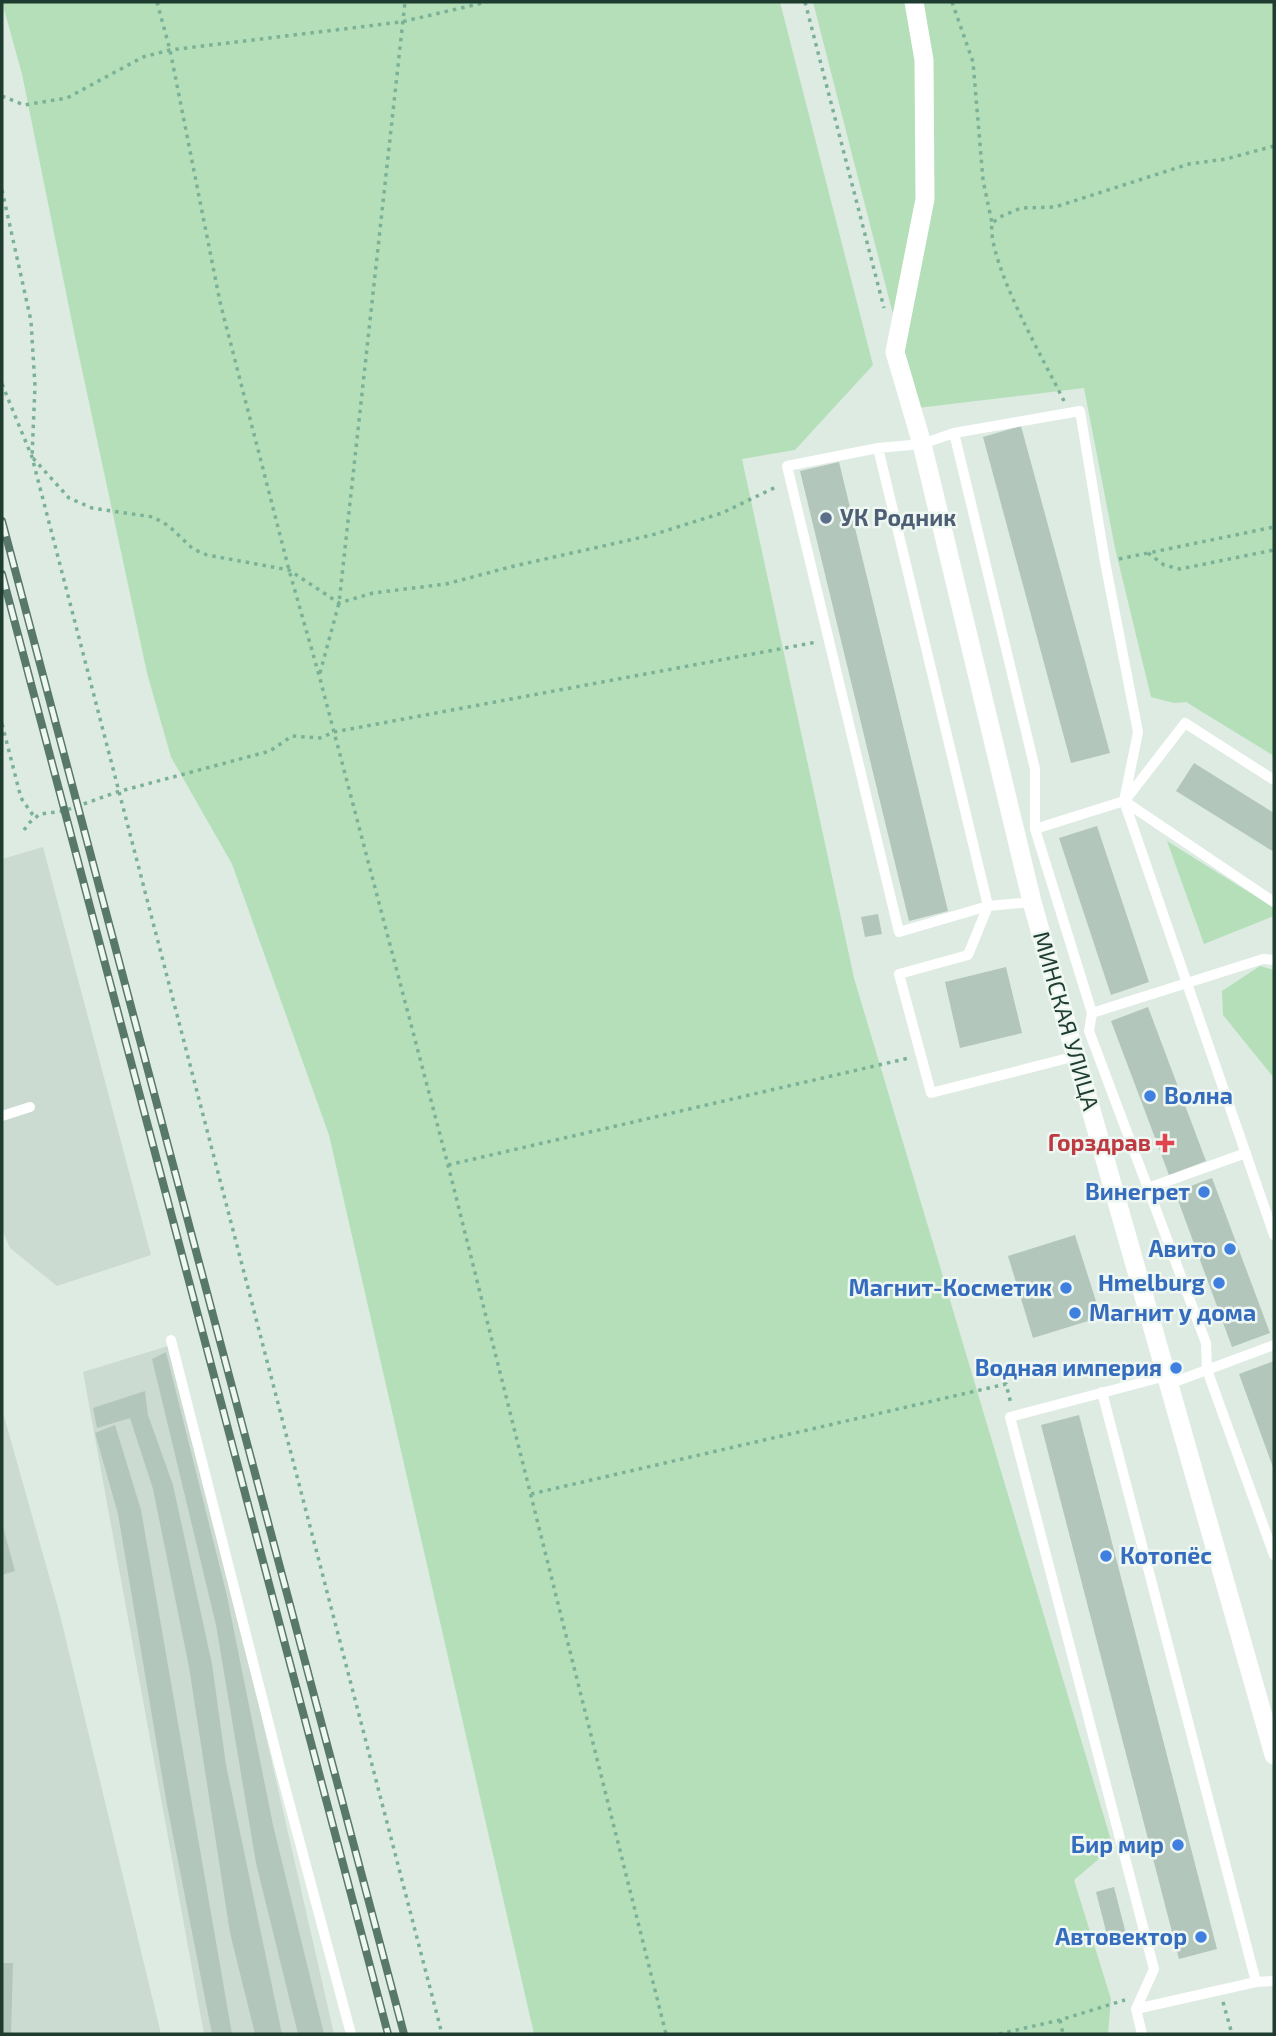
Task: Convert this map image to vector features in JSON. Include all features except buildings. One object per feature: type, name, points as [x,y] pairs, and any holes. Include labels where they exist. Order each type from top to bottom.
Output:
[{"type":"street","name":"МИНСКАЯ УЛИЦА","points":[[914,2],[924,60],[925,199],[895,352],[922,444],[1032,902],[1274,1755]]},
{"type":"lane","points":[[1032,902],[988,906],[899,932],[787,466],[878,448],[922,444],[954,433],[1080,411],[1105,562],[1138,732],[1124,801],[1274,1235]]},
{"type":"lane","points":[[954,433],[1035,769],[1035,829],[1092,1013],[1089,1031],[1206,1343],[1207,1370],[1274,1555]]},
{"type":"lane","points":[[878,448],[988,906],[968,955],[899,974],[931,1093],[1076,1056]]},
{"type":"lane","points":[[1035,829],[1124,801],[1185,723],[1274,780]]},
{"type":"lane","points":[[1124,801],[1274,902]]},
{"type":"lane","points":[[1092,1013],[1262,959],[1274,960]]},
{"type":"lane","points":[[2,1116],[30,1107]]},
{"type":"lane","points":[[1148,1188],[1246,1153]]},
{"type":"lane","points":[[170,1340],[351,2034]]},
{"type":"lane","points":[[1142,2034],[1136,2009],[1154,1969],[1010,1416],[1102,1392],[1207,1370],[1274,1345]]},
{"type":"lane","points":[[1102,1392],[1256,1982]]},
{"type":"lane","points":[[1136,2009],[1256,1982],[1274,1981]]},
{"type":"path","points":[[157,2],[170,50],[219,302],[448,1165],[666,2034]]},
{"type":"path","points":[[319,675],[339,603],[405,2]]},
{"type":"path","points":[[2,96],[24,105],[67,98],[143,57],[170,50],[401,22],[487,2]]},
{"type":"path","points":[[805,2],[884,311]]},
{"type":"path","points":[[952,2],[974,62],[983,180],[992,223],[991,234],[1000,266],[1069,413]]},
{"type":"path","points":[[992,223],[1021,208],[1055,207],[1189,164],[1226,159],[1274,146]]},
{"type":"path","points":[[2,190],[31,321],[36,386],[32,457],[69,498],[92,508],[153,517],[169,526],[193,549],[207,555],[289,570],[339,603],[373,593],[446,584],[652,536],[722,513],[790,481]]},
{"type":"path","points":[[2,384],[32,457],[442,2034]]},
{"type":"path","points":[[1105,562],[1274,527]]},
{"type":"path","points":[[1148,553],[1164,565],[1180,569],[1274,550]]},
{"type":"path","points":[[24,830],[40,814],[64,811],[117,792],[270,751],[292,736],[320,738],[334,732],[829,640]]},
{"type":"path","points":[[2,723],[21,799],[35,818]]},
{"type":"path","points":[[448,1165],[922,1056]]},
{"type":"path","points":[[531,1494],[1006,1384],[1014,1415]]},
{"type":"path","points":[[1220,1990],[1231,2034]]},
{"type":"path","points":[[999,2034],[1060,2020],[1143,1994]]},
{"type":"path","points":[[1060,2020],[1063,2034]]},
{"type":"shaded area","points":[[43,847],[151,1255],[57,1286],[10,1248],[2,1230],[2,859]]},
{"type":"shaded area","points":[[168,1346],[237,1609],[334,2034],[204,2034],[83,1372]]},
{"type":"shaded area","points":[[2,1409],[59,1611],[161,2034],[2,2034]]},
{"type":"green space","points":[[2,2],[780,2],[873,365],[795,450],[742,459],[854,978],[1113,1847],[1074,1880],[1111,1999],[1108,2034],[534,2034],[329,1135],[232,864],[171,757],[147,673],[22,74]]},
{"type":"green space","points":[[813,2],[1274,2],[1274,756],[1186,702],[1174,703],[1151,697],[1115,548],[1084,388],[917,408]]},
{"type":"green space","points":[[1167,841],[1274,908],[1274,916],[1204,944]]},
{"type":"green space","points":[[1260,966],[1274,970],[1274,1078],[1223,1015],[1222,991]]},
{"type":"railway","points":[[2,521],[404,2034]]},
{"type":"railway","points":[[2,574],[388,2034]]},
{"type":"place","name":"УК Родник","points":[[826,518]]},
{"type":"place","name":"Волна","points":[[1150,1096]]},
{"type":"place","name":"Горздрав","points":[[1165,1143]]},
{"type":"place","name":"Винегрет","points":[[1204,1192]]},
{"type":"place","name":"Авито","points":[[1230,1249]]},
{"type":"place","name":"Hmelburg","points":[[1219,1283]]},
{"type":"place","name":"Магнит-Косметик","points":[[1066,1288]]},
{"type":"place","name":"Магнит у дома","points":[[1075,1313]]},
{"type":"place","name":"Водная империя","points":[[1176,1368]]},
{"type":"place","name":"Котопёс","points":[[1106,1556]]},
{"type":"place","name":"Бир мир","points":[[1178,1845]]},
{"type":"place","name":"Автовектор","points":[[1201,1937]]}]
